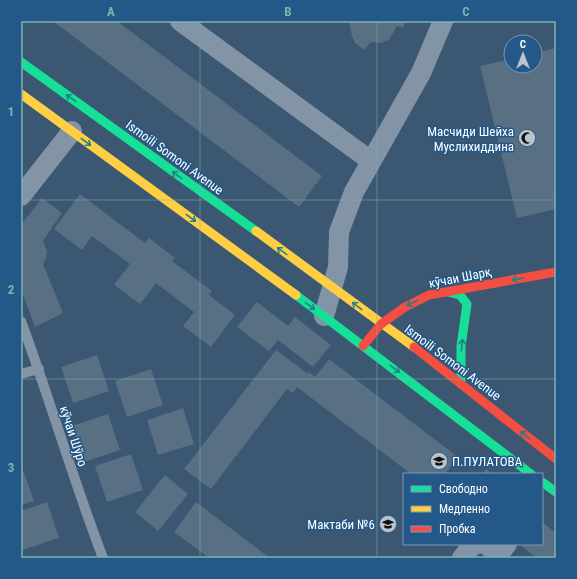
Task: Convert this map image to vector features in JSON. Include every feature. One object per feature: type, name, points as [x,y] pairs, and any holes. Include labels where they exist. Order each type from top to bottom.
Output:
[{"type":"main road","name":"Ismoili Somoni Avenue","points":[[21,62],[334,287],[556,459]]},
{"type":"main road","points":[[21,94],[324,316],[530,473]]},
{"type":"main road","name":"кӯчаи Шарқ","points":[[363,346],[381,324],[405,306],[429,295],[556,272]]},
{"type":"main road","points":[[448,292],[460,295],[467,304],[466,322],[461,346],[461,384]]},
{"type":"street","points":[[180,21],[371,161]]},
{"type":"street","points":[[324,316],[334,287],[338,268],[339,232],[354,192],[421,72],[443,21]]},
{"type":"street","points":[[21,196],[72,131]]},
{"type":"street","points":[[462,558],[474,545]]},
{"type":"street","points":[[487,545],[496,554],[500,553],[506,545]]},
{"type":"lane","name":"кўчаи Шўро","points":[[21,321],[39,369],[82,502],[103,558]]},
{"type":"lane","points":[[21,374],[39,369]]},
{"type":"building","points":[[53,21],[117,21],[322,176],[299,207]]},
{"type":"building","points":[[349,21],[406,21],[403,28],[397,26],[389,40],[381,43],[371,42],[364,50],[355,43]]},
{"type":"building","name":"Масчиди Шейха Муслихиддина","points":[[556,48],[556,209],[517,218],[480,66],[503,61],[503,74],[543,74],[543,51]]},
{"type":"building","points":[[80,194],[145,243],[149,238],[175,258],[172,261],[212,291],[209,295],[235,315],[211,347],[183,326],[194,312],[156,283],[140,304],[114,285],[130,264],[92,236],[82,250],[54,229]]},
{"type":"building","points":[[42,198],[62,213],[43,241],[47,251],[43,264],[63,313],[35,327],[21,289],[21,225]]},
{"type":"building","points":[[257,302],[288,326],[295,317],[331,345],[313,367],[278,340],[269,351],[237,327]]},
{"type":"building","points":[[276,350],[308,374],[309,372],[315,377],[329,359],[458,457],[446,473],[410,473],[297,387],[293,393],[287,389],[211,489],[184,469]]},
{"type":"building","points":[[97,355],[109,391],[73,403],[61,367]]},
{"type":"building","points":[[151,369],[163,405],[127,417],[115,381]]},
{"type":"building","points":[[183,408],[194,444],[158,455],[147,420]]},
{"type":"building","points":[[108,414],[120,450],[84,462],[72,426]]},
{"type":"building","points":[[131,454],[143,490],[107,502],[95,466]]},
{"type":"building","points":[[21,465],[34,501],[21,505]]},
{"type":"building","points":[[486,469],[491,473],[483,473]]},
{"type":"building","points":[[165,475],[188,494],[158,531],[135,512]]},
{"type":"building","points":[[47,502],[59,538],[23,550],[21,544],[21,511]]},
{"type":"building","points":[[196,502],[270,558],[209,558],[174,532]]},
{"type":"building","points":[[543,523],[556,533],[556,558],[536,558],[522,546],[543,545]]},
{"type":"traffic: fast","points":[[21,62],[256,231]]},
{"type":"traffic: fast","points":[[448,292],[460,295],[467,304],[461,346],[461,384]]},
{"type":"traffic: fast","points":[[296,295],[530,473]]},
{"type":"traffic: fast","points":[[543,483],[556,492]]},
{"type":"traffic: slow","points":[[21,94],[296,295]]},
{"type":"traffic: slow","points":[[256,231],[414,347]]},
{"type":"traffic: jam","points":[[363,346],[381,324],[405,307],[429,295],[556,272]]},
{"type":"traffic: jam","points":[[414,347],[556,459]]},
{"type":"place","name":"Масчиди Шейха Муслихиддина","points":[[527,138]]},
{"type":"place","name":"П.ПУЛАТОВА","points":[[439,461]]},
{"type":"place","name":"Мактаби №6","points":[[388,524]]}]
